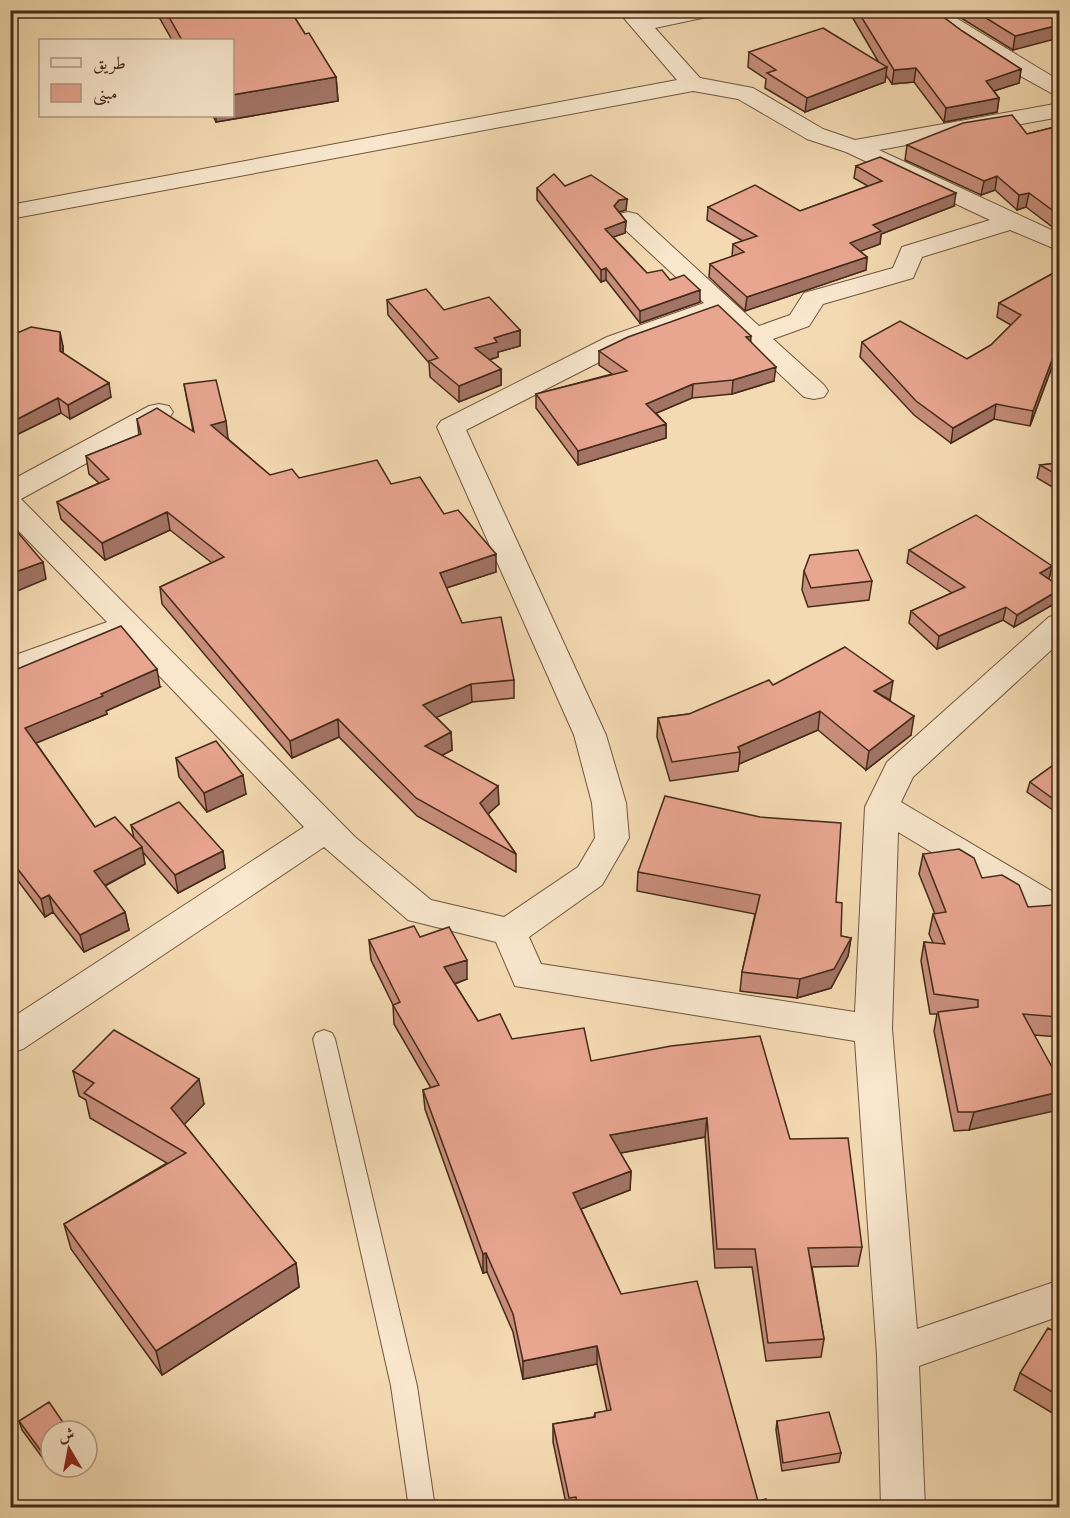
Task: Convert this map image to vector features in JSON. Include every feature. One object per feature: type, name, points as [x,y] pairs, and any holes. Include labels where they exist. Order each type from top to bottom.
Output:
[{"type":"street","points":[[634,18],[708,10]]},
{"type":"street","points":[[928,10],[969,38],[1059,91]]},
{"type":"street","points":[[634,18],[693,84]]},
{"type":"street","points":[[10,212],[693,84],[745,93],[815,134],[854,147],[1059,244]]},
{"type":"street","points":[[854,147],[1059,110]]},
{"type":"street","points":[[628,219],[814,391]]},
{"type":"street","points":[[754,337],[800,320],[813,299],[904,273],[910,252],[1011,222]]},
{"type":"street","points":[[10,504],[326,829],[420,911],[509,932],[590,876],[612,838],[609,803],[590,735],[451,427],[616,343],[721,306]]},
{"type":"street","points":[[10,493],[159,412]]},
{"type":"street","points":[[903,1508],[898,1355],[873,1029],[882,807],[899,770],[1059,624]]},
{"type":"street","points":[[10,669],[128,626]]},
{"type":"street","points":[[882,807],[1059,913]]},
{"type":"street","points":[[10,1038],[326,829]]},
{"type":"street","points":[[509,932],[528,976],[873,1029]]},
{"type":"street","points":[[898,1355],[1059,1298]]},
{"type":"lane","points":[[324,1039],[404,1386],[422,1508]]},
{"type":"building","points":[[165,10],[290,10],[305,34],[309,33],[336,77],[234,95],[234,39],[181,39]]},
{"type":"building","points":[[857,10],[934,10],[1021,69],[986,81],[999,98],[946,108],[916,68],[894,70]]},
{"type":"building","points":[[973,10],[1059,10],[1059,25],[1015,36]]},
{"type":"building","points":[[823,28],[887,67],[807,98],[767,73],[776,70],[749,52]]},
{"type":"building","points":[[1012,115],[1027,134],[1059,126],[1059,215],[1029,193],[1019,195],[997,176],[984,181],[907,145],[963,123]]},
{"type":"building","points":[[880,157],[956,193],[873,225],[881,231],[850,243],[867,257],[747,297],[710,264],[744,252],[733,244],[757,236],[708,207],[755,185],[800,211],[882,181],[856,166]]},
{"type":"building","points":[[554,174],[565,186],[591,175],[627,199],[619,200],[614,206],[626,221],[605,229],[647,273],[662,270],[670,280],[684,275],[700,290],[640,311],[606,268],[601,270],[537,188]]},
{"type":"building","points":[[1059,270],[1059,341],[1033,411],[996,404],[953,428],[916,401],[862,342],[900,321],[967,359],[991,345],[1021,315],[999,303]]},
{"type":"building","points":[[426,289],[444,310],[489,297],[520,330],[494,338],[497,342],[475,348],[501,369],[459,386],[429,361],[438,358],[387,300]]},
{"type":"building","points":[[718,305],[751,336],[746,337],[776,367],[733,380],[693,384],[646,404],[666,424],[578,451],[536,394],[627,371],[599,351],[628,337]]},
{"type":"building","points":[[31,327],[60,332],[60,351],[109,383],[68,405],[58,398],[10,423],[10,336]]},
{"type":"building","points":[[216,380],[226,421],[211,425],[270,475],[292,469],[299,478],[377,460],[391,484],[420,477],[444,514],[458,510],[496,554],[440,573],[462,623],[501,617],[514,680],[471,684],[423,705],[451,732],[425,746],[498,786],[480,803],[516,854],[416,798],[338,719],[290,741],[160,587],[224,557],[167,512],[102,543],[57,502],[109,479],[86,456],[141,434],[137,419],[157,408],[194,432],[184,384]]},
{"type":"building","points":[[1059,463],[1059,476],[1040,465]]},
{"type":"building","points":[[976,515],[1052,566],[1040,573],[1059,586],[1059,590],[1017,615],[1006,607],[939,636],[911,611],[965,587],[909,550]]},
{"type":"building","points":[[14,528],[43,562],[10,574],[10,529]]},
{"type":"building","points":[[858,550],[872,581],[811,588],[804,571],[810,555]]},
{"type":"building","points":[[121,626],[157,669],[101,694],[103,696],[25,728],[95,827],[115,817],[142,847],[94,871],[125,912],[80,935],[49,895],[41,899],[10,859],[10,672]]},
{"type":"building","points":[[845,647],[893,681],[874,691],[914,716],[869,751],[820,711],[738,747],[740,752],[672,762],[658,718],[689,714],[769,680],[773,685]]},
{"type":"building","points":[[216,741],[243,775],[204,793],[176,758]]},
{"type":"building","points":[[1059,761],[1059,803],[1030,782]]},
{"type":"building","points":[[665,796],[760,817],[841,823],[836,902],[842,903],[841,936],[851,938],[834,969],[800,979],[742,972],[760,895],[638,872]]},
{"type":"building","points":[[179,802],[223,851],[175,875],[131,825]]},
{"type":"building","points":[[959,849],[974,858],[982,878],[1002,875],[1019,885],[1028,907],[1054,905],[1059,918],[1059,1017],[1023,1014],[1059,1080],[1059,1092],[974,1112],[958,1112],[938,1012],[978,1007],[978,1000],[934,994],[924,942],[945,944],[933,914],[946,912],[923,854]]},
{"type":"building","points":[[414,926],[420,937],[449,927],[467,960],[444,967],[478,1021],[500,1014],[512,1039],[584,1028],[591,1061],[671,1046],[760,1036],[790,1139],[848,1138],[862,1247],[808,1248],[824,1339],[768,1343],[755,1249],[717,1249],[707,1118],[610,1135],[631,1171],[573,1193],[621,1294],[697,1281],[758,1501],[766,1499],[768,1508],[578,1508],[576,1497],[569,1498],[553,1424],[595,1417],[595,1413],[611,1410],[597,1346],[523,1361],[513,1314],[486,1253],[483,1254],[423,1090],[439,1085],[393,1005],[400,1002],[369,940]]},
{"type":"building","points":[[114,1030],[199,1079],[171,1108],[296,1263],[156,1351],[64,1224],[186,1153],[84,1093],[94,1083],[73,1071]]},
{"type":"building","points":[[1048,1328],[1059,1334],[1059,1396],[1020,1373]]},
{"type":"building","points":[[49,1402],[61,1419],[39,1419],[39,1448],[19,1421]]},
{"type":"building","points":[[829,1412],[841,1453],[783,1463],[777,1421]]}]
